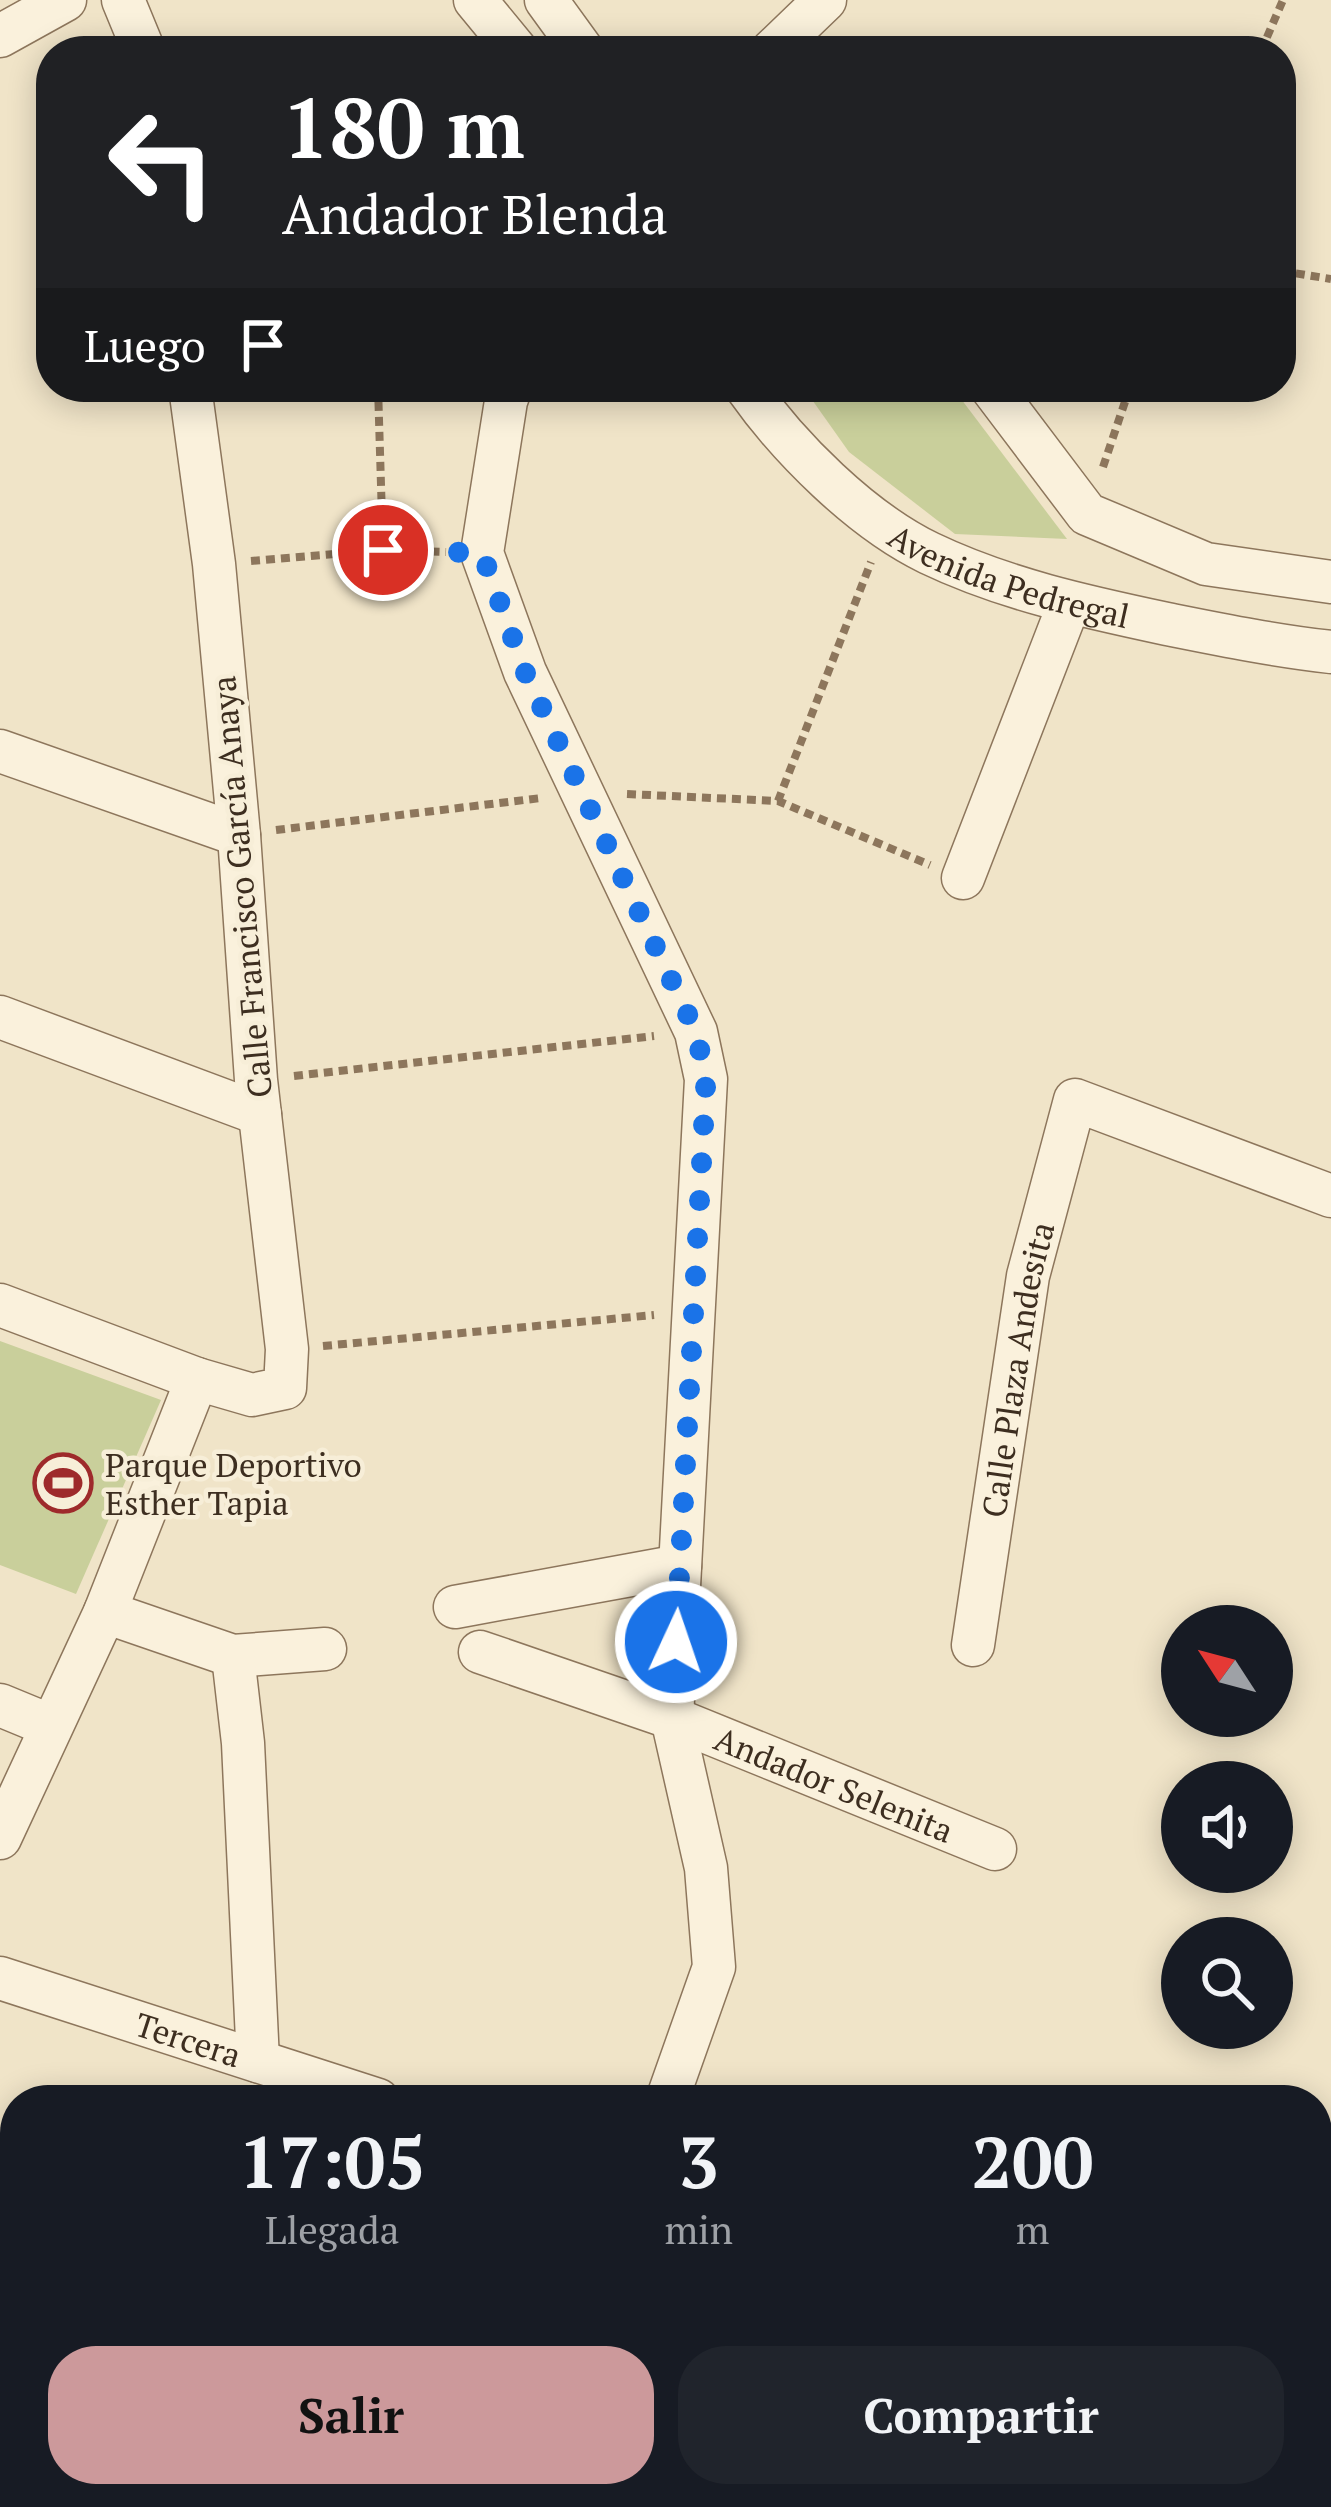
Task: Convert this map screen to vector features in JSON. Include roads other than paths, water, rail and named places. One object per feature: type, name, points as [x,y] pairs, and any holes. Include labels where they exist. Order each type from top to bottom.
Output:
[{"type":"street","points":[[0,36],[65,0]]},
{"type":"street","points":[[122,0],[138,36]]},
{"type":"street","points":[[476,0],[505,36]]},
{"type":"street","points":[[546,0],[572,36]]},
{"type":"street","points":[[788,36],[825,0]]},
{"type":"street","name":"Calle Francisco García Anaya","points":[[192,402],[214,564],[258,1097],[286,1368],[252,1395],[197,1379]]},
{"type":"street","points":[[506,402],[482,553],[525,672],[696,1032],[706,1079],[672,1718],[706,1868],[714,1967],[672,2085]]},
{"type":"street","name":"Avenida Pedregal","points":[[757,402],[813,467],[927,552],[1069,604],[1277,646],[1331,652]]},
{"type":"street","points":[[1002,402],[1088,514],[1206,564],[1331,582]]},
{"type":"street","points":[[963,878],[1069,604]]},
{"type":"street","points":[[0,751],[238,835]]},
{"type":"street","points":[[0,1017],[258,1097]]},
{"type":"street","name":"Calle Plaza Andesita","points":[[973,1645],[1028,1276],[1075,1100],[1331,1196]]},
{"type":"street","points":[[0,1305],[197,1379],[105,1612],[0,1838]]},
{"type":"street","points":[[455,1607],[680,1566]]},
{"type":"street","points":[[105,1612],[233,1655],[325,1649]]},
{"type":"street","name":"Andador Selenita","points":[[480,1652],[672,1718],[994,1849]]},
{"type":"street","points":[[233,1655],[258,2061]]},
{"type":"street","points":[[0,1705],[51,1726]]},
{"type":"street","name":"Tercera","points":[[0,1978],[258,2061],[312,2085]]},
{"type":"place","name":"Parque Deportivo Esther Tapia","points":[[63,1483]]}]
